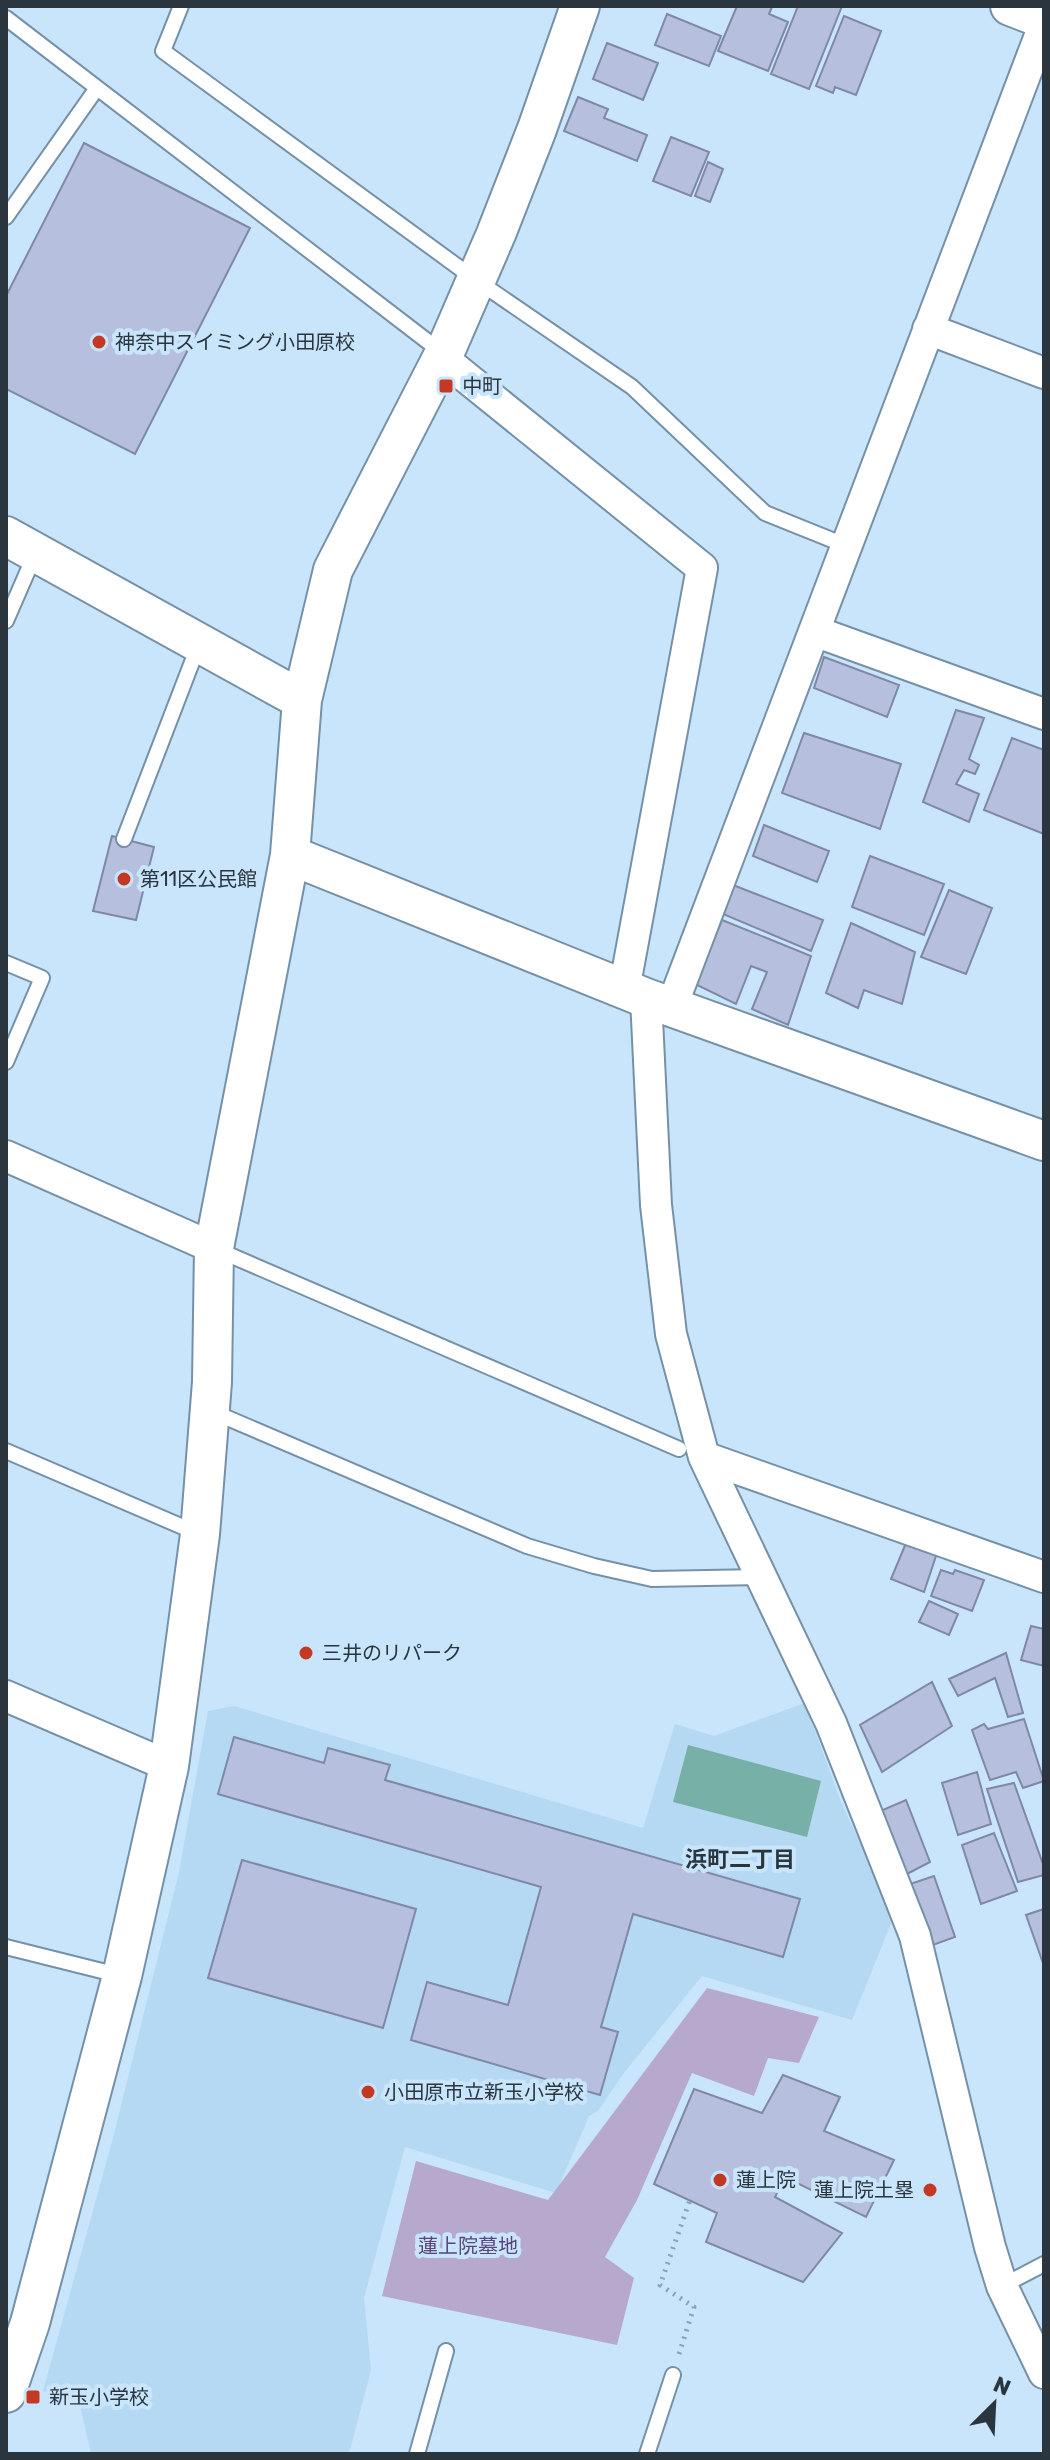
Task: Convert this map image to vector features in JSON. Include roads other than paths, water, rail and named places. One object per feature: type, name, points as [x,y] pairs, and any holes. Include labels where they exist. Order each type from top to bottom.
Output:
[{"type":"street","points":[[6,2393],[30,2323],[122,1976],[169,1766],[200,1534],[210,1411],[214,1248],[290,855],[302,700],[333,570],[443,356],[532,142],[580,6]]},
{"type":"street","points":[[1010,6],[1044,19]]},
{"type":"street","points":[[647,998],[814,631],[1044,25]]},
{"type":"street","points":[[928,329],[1044,373]]},
{"type":"street","points":[[443,356],[702,568],[647,998],[656,1205],[671,1334],[691,1453],[761,1577],[831,1723],[915,1936],[990,2247],[1002,2286],[1044,2373]]},
{"type":"street","points":[[21,544],[302,700]]},
{"type":"street","points":[[814,631],[1044,714]]},
{"type":"street","points":[[290,855],[647,998],[1044,1141]]},
{"type":"street","points":[[6,1156],[214,1248]]},
{"type":"street","points":[[691,1453],[1044,1577]]},
{"type":"street","points":[[6,1696],[169,1766]]},
{"type":"lane","points":[[181,6],[163,51],[476,280],[632,387],[765,513],[847,546]]},
{"type":"lane","points":[[6,18],[443,356]]},
{"type":"lane","points":[[6,217],[97,88]]},
{"type":"lane","points":[[6,621],[21,544]]},
{"type":"lane","points":[[124,839],[199,643]]},
{"type":"lane","points":[[6,963],[42,978],[6,1062]]},
{"type":"lane","points":[[214,1248],[691,1453]]},
{"type":"lane","points":[[210,1411],[527,1546],[652,1579],[761,1577]]},
{"type":"lane","points":[[6,1451],[200,1534]]},
{"type":"lane","points":[[6,1947],[122,1976]]},
{"type":"lane","points":[[1002,2286],[1044,2264]]},
{"type":"lane","points":[[417,2454],[446,2351]]},
{"type":"lane","points":[[647,2454],[673,2375]]},
{"type":"place","name":"神奈中スイミング小田原校","points":[[99,342]]},
{"type":"place","name":"中町","points":[[446,386]]},
{"type":"place","name":"第11区公民館","points":[[124,879]]},
{"type":"place","name":"三井のリパーク","points":[[306,1653]]},
{"type":"place","name":"小田原市立新玉小学校","points":[[368,2092]]},
{"type":"place","name":"蓮上院","points":[[720,2180]]},
{"type":"place","name":"蓮上院土塁","points":[[930,2190]]},
{"type":"place","name":"新玉小学校","points":[[33,2397]]},
{"type":"district","name":"浜町二丁目","points":[[740,1859]]},
{"type":"park label","name":"蓮上院墓地","points":[[468,2246]]}]
